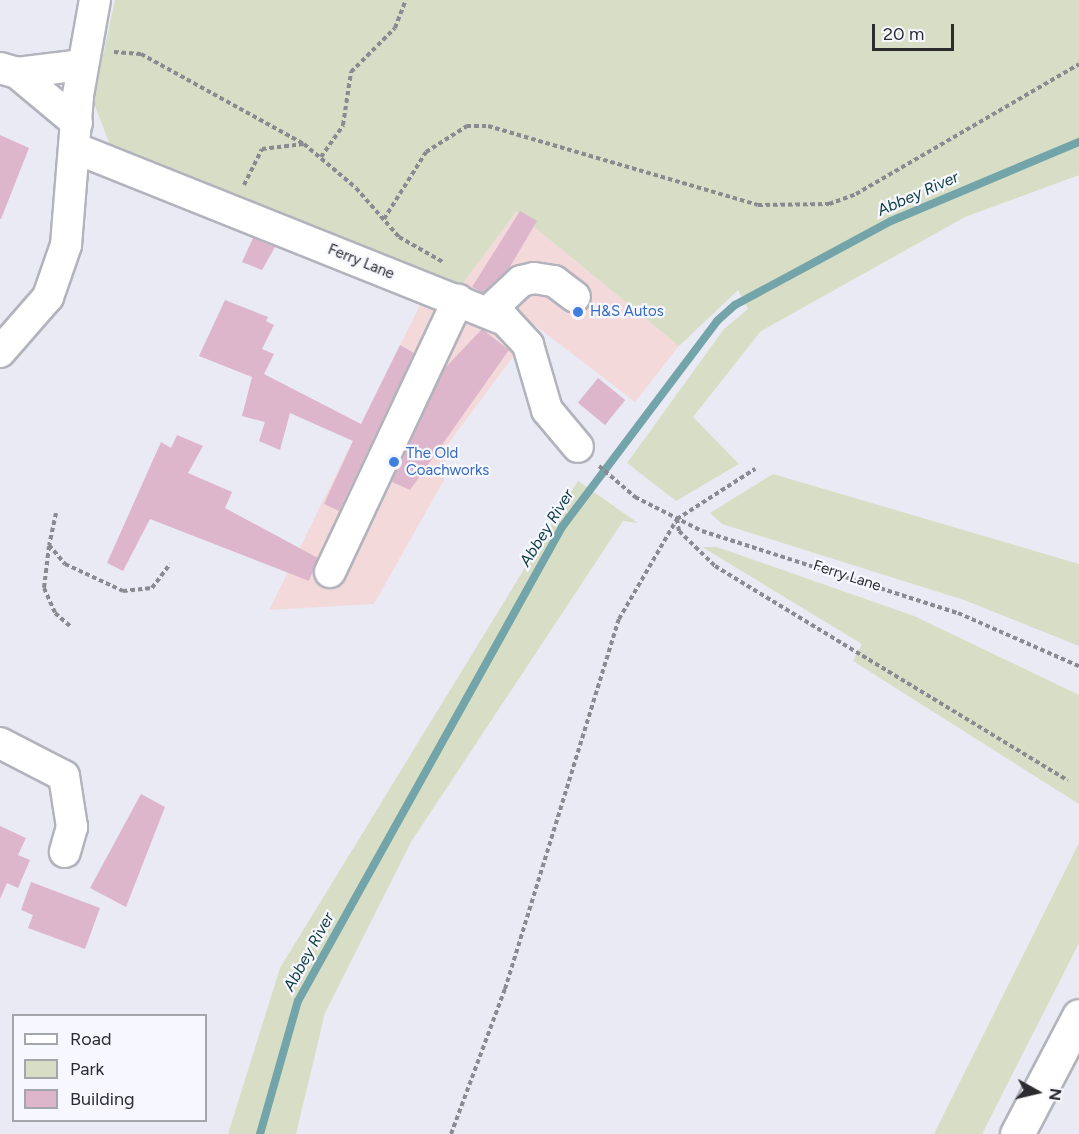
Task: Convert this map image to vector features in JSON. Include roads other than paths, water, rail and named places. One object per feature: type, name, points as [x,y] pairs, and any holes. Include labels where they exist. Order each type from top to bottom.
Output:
[{"type":"highway","points":[[1017,1134],[1079,1016]]},
{"type":"street","points":[[0,352],[48,297],[57,278],[70,222],[82,57],[95,0]]},
{"type":"street","points":[[8,71],[82,57]]},
{"type":"street","name":"Ferry Lane","points":[[8,71],[77,136],[505,320],[528,345],[540,397],[586,454]]},
{"type":"street","points":[[488,312],[521,281],[534,278],[554,281],[575,297]]},
{"type":"street","points":[[330,572],[458,300]]},
{"type":"street","points":[[0,743],[64,776],[72,827],[64,851]]},
{"type":"waterway","name":"Abbey River","points":[[260,1134],[298,1001],[562,527],[717,321],[735,305],[891,221],[1079,142]]},
{"type":"place","name":"H&S Autos","points":[[578,312]]},
{"type":"place","name":"The Old Coachworks","points":[[394,462]]}]
